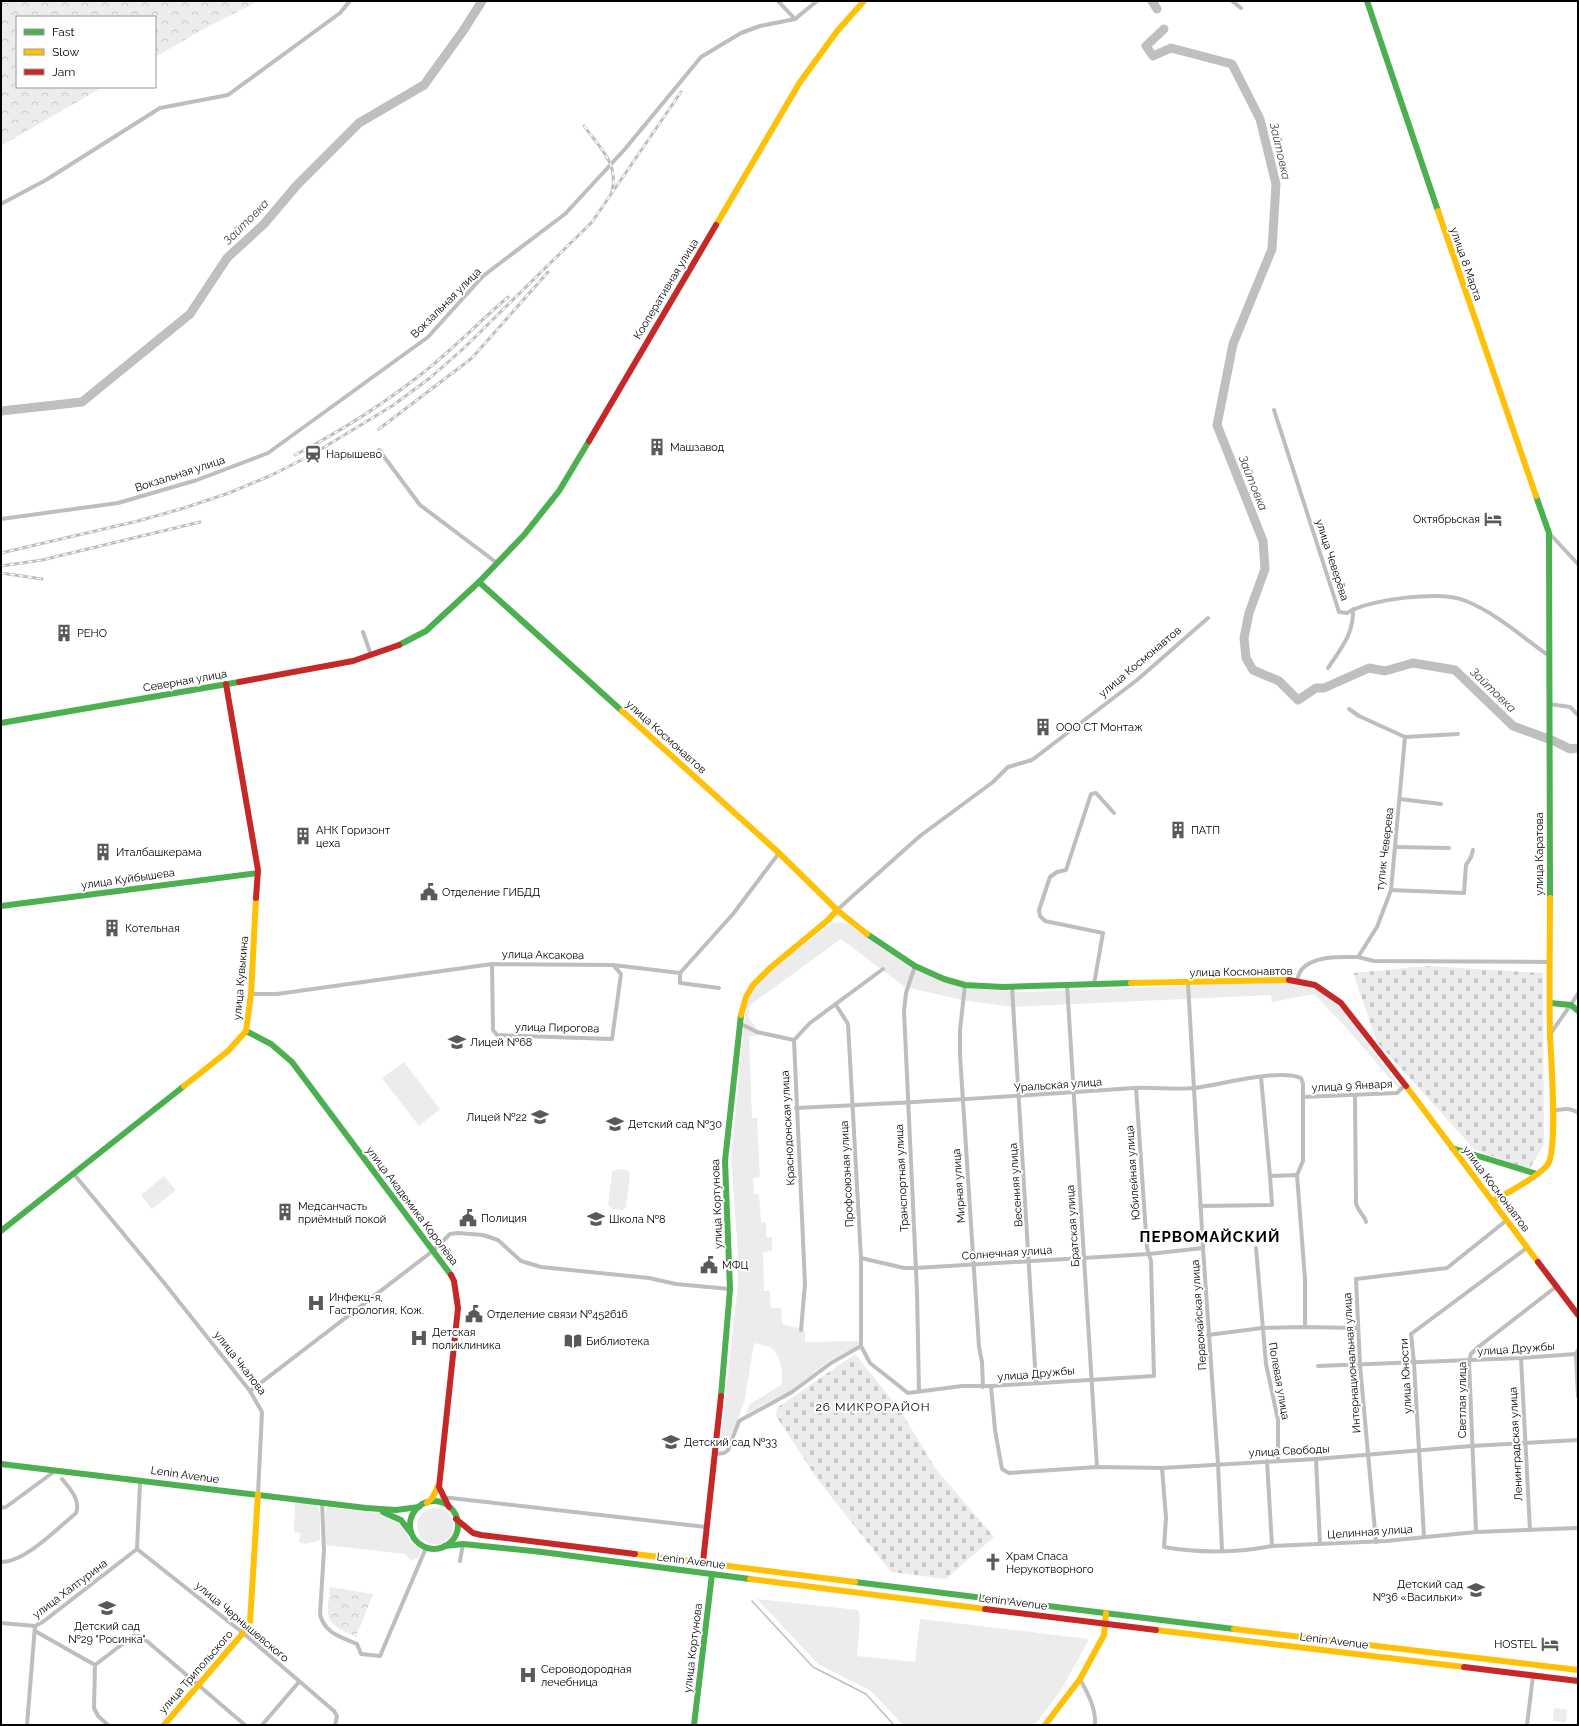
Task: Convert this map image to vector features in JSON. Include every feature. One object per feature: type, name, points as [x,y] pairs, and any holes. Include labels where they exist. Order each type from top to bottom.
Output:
[{"type":"main road","name":"Кооперативная улица","points":[[480,582],[524,535],[559,491],[800,82],[838,30],[864,1]]},
{"type":"main road","name":"улица 8 Марта","points":[[1367,1],[1466,295],[1549,533]]},
{"type":"main road","name":"улица Каратова","points":[[1493,1201],[1537,1174],[1548,1165],[1550,1159],[1553,1110],[1550,1033],[1548,655],[1549,533]]},
{"type":"main road","name":"Северная улица","points":[[1,723],[293,673],[371,655],[409,641],[426,632],[480,582]]},
{"type":"main road","name":"улица Космонавтов","points":[[480,582],[779,853],[837,910],[880,944],[915,966],[944,979],[965,984],[1012,987],[1067,984],[1188,983],[1274,979],[1297,980],[1315,985],[1341,1003],[1405,1085],[1578,1315]]},
{"type":"main road","name":"улица Кувыкина","points":[[1,1231],[228,1051],[246,1031],[251,994],[258,873],[226,684]]},
{"type":"main road","name":"улица Куйбышева","points":[[1,906],[217,877],[258,873]]},
{"type":"main road","name":"улица Кортунова","points":[[702,1572],[715,1454],[730,1289],[725,1161],[740,1023],[746,997],[753,985],[770,968],[828,920],[837,910]]},
{"type":"main road","points":[[1550,1003],[1571,1005],[1578,1011]]},
{"type":"main road","name":"улица Академика Королёва","points":[[246,1031],[259,1035],[272,1043],[292,1062],[449,1270],[454,1281],[458,1308],[439,1477],[440,1492],[449,1507]]},
{"type":"main road","points":[[1452,1148],[1537,1174]]},
{"type":"main road","name":"Lenin Avenue","points":[[1,1464],[366,1508],[396,1510],[419,1507]]},
{"type":"main road","points":[[427,1503],[435,1492],[439,1477]]},
{"type":"main road","name":"улица Чкалова","points":[[242,1633],[250,1622],[258,1494]]},
{"type":"main road","points":[[438,1502],[449,1507],[458,1525],[454,1537],[445,1546],[436,1549],[426,1548],[417,1542],[412,1534],[411,1519],[419,1507],[427,1503],[438,1502]]},
{"type":"main road","name":"Lenin Avenue","points":[[366,1508],[394,1516],[401,1520],[412,1534]]},
{"type":"main road","name":"Lenin Avenue","points":[[456,1519],[469,1530],[481,1535],[1578,1670]]},
{"type":"main road","name":"Lenin Avenue","points":[[445,1546],[463,1544],[702,1572],[1106,1624],[1578,1681]]},
{"type":"main road","name":"улица Кортунова","points":[[694,1725],[714,1563]]},
{"type":"main road","points":[[1045,1725],[1080,1679],[1104,1635],[1106,1613]]},
{"type":"main road","name":"улица Трипольского","points":[[164,1725],[242,1633]]},
{"type":"main road","points":[[1425,1662],[1426,1652]]},
{"type":"street","points":[[1,204],[46,180],[160,108],[228,95],[340,13],[350,1]]},
{"type":"street","points":[[778,1],[795,19]]},
{"type":"street","name":"Вокзальная улица","points":[[1,519],[118,503],[197,480],[268,453],[428,337],[483,276],[565,214],[625,150],[701,57],[741,33],[760,26],[795,19],[817,1]]},
{"type":"street","points":[[1232,1],[1241,8]]},
{"type":"street","name":"улица Чеверёва","points":[[1274,410],[1339,612],[1347,613],[1353,609],[1378,601],[1404,598],[1453,597],[1466,600],[1493,616],[1548,655]]},
{"type":"street","points":[[379,450],[420,505],[498,563]]},
{"type":"street","points":[[1549,533],[1578,564]]},
{"type":"street","points":[[1328,668],[1348,638],[1354,622],[1353,609]]},
{"type":"street","name":"улица Космонавтов","points":[[837,910],[920,836],[993,782],[1008,767],[1032,760],[1137,680],[1208,618]]},
{"type":"street","points":[[363,632],[371,655]]},
{"type":"street","points":[[1549,704],[1570,707],[1578,715]]},
{"type":"street","points":[[1349,709],[1360,716],[1405,737],[1458,734]]},
{"type":"street","name":"тупик Чеверева","points":[[1358,957],[1377,927],[1392,890],[1405,737]]},
{"type":"street","points":[[1094,984],[1104,933],[1045,921],[1040,916],[1039,910],[1050,877],[1057,872],[1066,870],[1091,794],[1096,793],[1114,813]]},
{"type":"street","points":[[1400,800],[1441,804]]},
{"type":"street","points":[[1396,847],[1448,848]]},
{"type":"street","points":[[1392,890],[1464,893],[1466,865],[1472,857],[1473,850]]},
{"type":"street","points":[[719,988],[680,983],[680,973],[733,914],[779,853]]},
{"type":"street","points":[[1297,980],[1302,969],[1314,962],[1330,957],[1358,957],[1374,961],[1550,962]]},
{"type":"street","name":"улица Аксакова","points":[[251,994],[277,994],[492,964],[613,965],[680,973]]},
{"type":"street","name":"улица Пирогова","points":[[492,964],[493,1030],[497,1035],[612,1038],[621,974],[613,965]]},
{"type":"street","name":"Транспортная улица","points":[[915,966],[906,993],[904,1011],[907,1102],[916,1268],[919,1391]]},
{"type":"street","points":[[740,1023],[757,1032],[794,1040],[810,1023],[883,969]]},
{"type":"street","name":"Первомайская улица","points":[[1188,983],[1200,1206],[1218,1464],[1222,1550]]},
{"type":"street","name":"Мирная улица","points":[[965,984],[960,1030],[963,1100],[979,1347],[982,1362],[983,1387]]},
{"type":"street","name":"Братская улица","points":[[1067,984],[1097,1467]]},
{"type":"street","name":"Весенняя улица","points":[[1012,987],[1030,1261],[1036,1383]]},
{"type":"street","points":[[1550,1033],[1578,994]]},
{"type":"street","name":"Профсоюзная улица","points":[[836,1005],[848,1024],[861,1258],[861,1346]]},
{"type":"street","name":"Краснодонская улица","points":[[794,1040],[805,1284],[801,1330]]},
{"type":"street","name":"Уральская улица","points":[[796,1108],[1019,1097],[1136,1088],[1193,1088],[1261,1077],[1294,1075],[1301,1078],[1304,1084],[1303,1098]]},
{"type":"street","points":[[1200,1206],[1272,1205],[1261,1077]]},
{"type":"street","name":"улица 9 Января","points":[[1305,1326],[1305,1279],[1297,1175],[1303,1161],[1303,1098],[1397,1093],[1405,1085]]},
{"type":"street","name":"Юбилейная улица","points":[[1136,1088],[1147,1248],[1149,1254],[1154,1376]]},
{"type":"street","points":[[1355,1096],[1356,1203],[1358,1212],[1366,1222]]},
{"type":"street","points":[[1553,1110],[1566,1109],[1574,1110],[1578,1113]]},
{"type":"street","name":"улица Чкалова","points":[[73,1173],[165,1284],[250,1391],[262,1412],[258,1494]]},
{"type":"street","points":[[1270,1176],[1297,1175]]},
{"type":"street","name":"Интернациональная улица","points":[[1376,1542],[1360,1365],[1356,1279],[1447,1268],[1507,1220]]},
{"type":"street","points":[[250,1391],[434,1250],[450,1234],[458,1233],[483,1235],[498,1240],[521,1262],[541,1267],[649,1278],[676,1284],[730,1289]]},
{"type":"street","name":"улица Юности","points":[[1424,1537],[1411,1334],[1528,1247]]},
{"type":"street","name":"Солнечная улица","points":[[861,1258],[904,1268],[916,1268],[1149,1254],[1203,1248]]},
{"type":"street","name":"Полевая улица","points":[[1256,1248],[1266,1364],[1278,1420],[1278,1460]]},
{"type":"street","name":"Светлая улица","points":[[1476,1532],[1471,1446],[1469,1361],[1471,1354],[1557,1286]]},
{"type":"street","points":[[1208,1335],[1262,1328],[1305,1326],[1358,1328]]},
{"type":"street","points":[[715,1454],[728,1450],[739,1421],[792,1392],[831,1363],[861,1346]]},
{"type":"street","name":"улица Дружбы","points":[[861,1346],[870,1363],[908,1393],[962,1386],[983,1387],[1092,1378],[1154,1376]]},
{"type":"street","points":[[1577,1352],[1578,1396]]},
{"type":"street","name":"улица Дружбы","points":[[1318,1366],[1469,1361],[1521,1358],[1577,1352]]},
{"type":"street","name":"Ленинградская улица","points":[[1521,1358],[1530,1530]]},
{"type":"street","name":"улица Свободы","points":[[991,1386],[995,1430],[1002,1469],[1009,1473],[1097,1467],[1162,1468],[1278,1460],[1316,1459],[1471,1446],[1578,1440]]},
{"type":"street","points":[[1316,1459],[1320,1544]]},
{"type":"street","points":[[1267,1461],[1272,1546]]},
{"type":"street","name":"Целинная улица","points":[[1162,1468],[1166,1518],[1164,1547],[1184,1550],[1254,1549],[1272,1546],[1376,1542],[1476,1532],[1578,1528]]},
{"type":"street","points":[[1,1508],[6,1507],[56,1470]]},
{"type":"street","points":[[1,1562],[10,1562],[18,1559],[76,1514],[78,1509],[77,1501],[62,1479]]},
{"type":"street","points":[[137,1549],[140,1483]]},
{"type":"street","points":[[442,1497],[706,1527]]},
{"type":"street","points":[[322,1502],[324,1550],[322,1620],[325,1626],[334,1634],[357,1644],[361,1654],[380,1656],[426,1548]]},
{"type":"street","points":[[460,1561],[463,1544]]},
{"type":"street","name":"улица Халтурина","points":[[26,1725],[35,1626],[44,1621],[137,1549]]},
{"type":"street","name":"улица Чернышевского","points":[[137,1549],[242,1633],[334,1711],[337,1716],[335,1725]]},
{"type":"street","points":[[1,1623],[35,1626]]},
{"type":"street","points":[[35,1631],[95,1665]]},
{"type":"street","points":[[108,1725],[98,1716],[94,1708],[95,1665],[127,1639],[133,1636],[139,1636],[245,1725]]},
{"type":"street","points":[[1527,1725],[1533,1676]]},
{"type":"street","points":[[1080,1679],[1090,1697],[1096,1716],[1095,1725]]},
{"type":"street","points":[[262,1725],[299,1682]]},
{"type":"green space","points":[[1,1],[259,1],[209,26],[156,56],[156,16],[16,16],[16,88],[101,88],[1,146]]},
{"type":"green space","points":[[838,922],[849,924],[878,946],[957,985],[978,989],[1024,992],[1282,982],[1299,983],[1323,992],[1344,1012],[1401,1088],[1398,1088],[1345,1026],[1314,994],[1272,1002],[1271,995],[1012,1007],[962,1000],[905,987],[841,939],[750,1005],[748,1017],[762,1035],[749,1036],[752,1118],[757,1118],[760,1177],[753,1178],[754,1194],[759,1194],[761,1223],[766,1222],[766,1237],[772,1237],[772,1251],[763,1252],[764,1291],[770,1291],[771,1308],[781,1308],[782,1324],[805,1330],[805,1342],[860,1341],[860,1345],[830,1360],[792,1390],[745,1414],[750,1404],[781,1385],[782,1380],[781,1364],[774,1350],[768,1346],[754,1343],[744,1403],[726,1447],[722,1449],[720,1446],[738,1284],[738,1254],[731,1159],[746,1006],[754,987],[768,973],[832,923]]},
{"type":"green space","points":[[1428,966],[1543,973],[1544,1144],[1529,1170],[1474,1149],[1377,1042],[1353,973]]},
{"type":"green space","points":[[404,1062],[440,1109],[419,1126],[382,1078]]},
{"type":"green space","points":[[619,1169],[628,1170],[630,1173],[626,1208],[622,1210],[612,1209],[608,1205],[612,1172]]},
{"type":"green space","points":[[164,1176],[176,1190],[152,1209],[141,1195]]},
{"type":"green space","points":[[855,1354],[900,1410],[935,1468],[994,1537],[946,1579],[891,1572],[818,1480],[776,1416],[777,1408]]},
{"type":"green space","points":[[295,1502],[317,1505],[320,1513],[320,1540],[306,1544],[299,1542],[300,1533],[294,1532]]},
{"type":"green space","points":[[328,1507],[385,1514],[396,1519],[406,1529],[409,1541],[421,1550],[419,1558],[411,1560],[405,1554],[326,1545],[325,1513]]},
{"type":"green space","points":[[439,1508],[448,1513],[452,1519],[452,1533],[448,1539],[439,1544],[431,1544],[422,1539],[418,1533],[417,1522],[422,1513],[428,1509]]},
{"type":"green space","points":[[330,1587],[373,1594],[356,1637],[338,1628],[330,1619],[328,1607]]},
{"type":"green space","points":[[757,1599],[858,1610],[860,1619],[857,1656],[915,1662],[920,1619],[1089,1639],[1063,1687],[1035,1725],[903,1725],[871,1691],[818,1664]]},
{"type":"green space","points":[[1554,1708],[1567,1710],[1566,1722],[1553,1721]]},
{"type":"waterway","name":"Зайтовка","points":[[1,411],[82,402],[190,314],[227,258],[264,224],[297,185],[359,123],[424,85],[463,31],[482,1]]},
{"type":"waterway","name":"Зайтовка","points":[[1152,1],[1157,9]]},
{"type":"waterway","name":"Зайтовка","points":[[1164,29],[1146,46],[1153,56],[1171,48],[1232,64],[1260,119],[1276,184],[1272,249],[1233,344],[1217,425],[1263,541],[1265,569],[1249,613],[1244,638],[1246,658],[1253,670],[1279,681],[1298,700],[1316,688],[1324,688],[1369,668],[1385,671],[1413,663],[1455,670],[1513,726],[1554,741],[1570,749],[1578,748]]},
{"type":"waterway","points":[[752,1601],[813,1667],[866,1694],[894,1725]]},
{"type":"railway","points":[[1,553],[138,521],[229,493],[272,475],[313,454],[392,406],[430,378],[464,348],[592,222],[681,92]]},
{"type":"railway","points":[[584,126],[601,148],[610,164],[613,172],[612,191]]},
{"type":"railway","points":[[379,429],[472,358],[548,272]]},
{"type":"railway","points":[[295,455],[362,416],[409,384],[445,354],[508,297]]},
{"type":"railway","points":[[1,566],[42,560],[200,522]]},
{"type":"railway","points":[[1,573],[42,579]]},
{"type":"traffic: fast","points":[[1367,1],[1438,211]]},
{"type":"traffic: fast","points":[[399,645],[426,631],[479,582],[524,535],[559,491],[589,441]]},
{"type":"traffic: fast","points":[[1536,496],[1549,533],[1550,898]]},
{"type":"traffic: fast","points":[[479,582],[622,711]]},
{"type":"traffic: fast","points":[[1,723],[239,682]]},
{"type":"traffic: fast","points":[[1,906],[258,873]]},
{"type":"traffic: fast","points":[[867,934],[915,966],[944,979],[965,985],[1003,987],[1131,983]]},
{"type":"traffic: fast","points":[[1550,1003],[1571,1005],[1578,1011]]},
{"type":"traffic: fast","points":[[721,1396],[730,1289],[725,1161],[741,1015]]},
{"type":"traffic: fast","points":[[246,1031],[271,1044],[292,1062],[451,1275]]},
{"type":"traffic: fast","points":[[1,1231],[184,1086]]},
{"type":"traffic: fast","points":[[1452,1148],[1537,1174]]},
{"type":"traffic: fast","points":[[1,1464],[366,1508],[396,1510],[419,1507]]},
{"type":"traffic: fast","points":[[434,1501],[443,1503],[451,1508],[456,1516],[458,1525],[456,1534],[451,1542],[443,1547],[434,1549],[425,1547],[417,1542],[412,1534],[410,1525],[412,1516],[417,1508],[425,1503],[434,1501]]},
{"type":"traffic: fast","points":[[383,1512],[401,1520],[411,1533]]},
{"type":"traffic: fast","points":[[445,1546],[463,1544],[542,1552],[750,1579]]},
{"type":"traffic: fast","points":[[694,1725],[712,1574]]},
{"type":"traffic: fast","points":[[855,1582],[1234,1629]]},
{"type":"traffic: slow","points":[[716,225],[800,82],[838,30],[864,1]]},
{"type":"traffic: slow","points":[[1438,211],[1536,496]]},
{"type":"traffic: slow","points":[[622,711],[779,853],[837,910],[867,934]]},
{"type":"traffic: slow","points":[[184,1086],[228,1051],[246,1031],[251,994],[256,898]]},
{"type":"traffic: slow","points":[[1493,1201],[1538,1173],[1548,1164],[1551,1155],[1553,1122],[1550,1035],[1550,898]]},
{"type":"traffic: slow","points":[[741,1015],[746,997],[753,985],[770,968],[828,920],[837,910]]},
{"type":"traffic: slow","points":[[1131,983],[1289,980]]},
{"type":"traffic: slow","points":[[1406,1086],[1538,1262]]},
{"type":"traffic: slow","points":[[427,1503],[433,1497],[438,1486]]},
{"type":"traffic: slow","points":[[164,1725],[243,1633],[250,1622],[258,1494]]},
{"type":"traffic: slow","points":[[635,1554],[855,1582]]},
{"type":"traffic: slow","points":[[750,1579],[985,1609]]},
{"type":"traffic: slow","points":[[1045,1725],[1080,1679],[1104,1635],[1106,1613]]},
{"type":"traffic: slow","points":[[1234,1629],[1578,1670]]},
{"type":"traffic: slow","points":[[1156,1630],[1464,1667]]},
{"type":"traffic: jam","points":[[589,441],[716,225]]},
{"type":"traffic: jam","points":[[239,682],[353,661],[399,645]]},
{"type":"traffic: jam","points":[[226,684],[258,870],[256,898]]},
{"type":"traffic: jam","points":[[1289,980],[1315,985],[1341,1003],[1406,1086]]},
{"type":"traffic: jam","points":[[1538,1262],[1578,1315]]},
{"type":"traffic: jam","points":[[449,1507],[439,1487],[458,1308],[454,1281],[451,1275]]},
{"type":"traffic: jam","points":[[703,1562],[721,1396]]},
{"type":"traffic: jam","points":[[456,1519],[473,1533],[481,1535],[635,1554]]},
{"type":"traffic: jam","points":[[985,1609],[1156,1630]]},
{"type":"traffic: jam","points":[[1464,1667],[1578,1681]]},
{"type":"place","name":"Машзавод","points":[[657,447]]},
{"type":"place","name":"Нарышево","points":[[313,454]]},
{"type":"place","name":"Октябрьская","points":[[1493,519]]},
{"type":"place","name":"РЕНО","points":[[64,633]]},
{"type":"place","name":"ООО СТ Монтаж","points":[[1043,727]]},
{"type":"place","name":"ПАТП","points":[[1178,830]]},
{"type":"place","name":"АНК Горизонт цеха","points":[[303,836]]},
{"type":"place","name":"Италбашкерама","points":[[103,852]]},
{"type":"place","name":"Отделение ГИБДД","points":[[429,892]]},
{"type":"place","name":"Котельная","points":[[112,928]]},
{"type":"place","name":"Лицей №68","points":[[457,1042]]},
{"type":"place","name":"Лицей №22","points":[[540,1117]]},
{"type":"place","name":"Детский сад №30","points":[[615,1124]]},
{"type":"place","name":"Медсанчасть приёмный покой","points":[[285,1212]]},
{"type":"place","name":"Полиция","points":[[468,1218]]},
{"type":"place","name":"Школа №8","points":[[596,1219]]},
{"type":"place","name":"МФЦ","points":[[709,1265]]},
{"type":"place","name":"Инфекц-я, Гастрология, Кож.","points":[[316,1303]]},
{"type":"place","name":"Отделение связи №452616","points":[[474,1314]]},
{"type":"place","name":"Детская поликлиника","points":[[419,1338]]},
{"type":"place","name":"Библиотека","points":[[573,1341]]},
{"type":"place","name":"Детский сад №33","points":[[671,1442]]},
{"type":"place","name":"Храм Спаса Нерукотворного","points":[[993,1562]]},
{"type":"place","name":"Детский сад №36 «Васильки»","points":[[1476,1590]]},
{"type":"place","name":"Детский сад №29 \"Росинка\"","points":[[107,1608]]},
{"type":"place","name":"HOSTEL","points":[[1550,1644]]},
{"type":"place","name":"Сероводородная лечебница","points":[[528,1675]]},
{"type":"district","name":"ПЕРВОМАЙСКИЙ","points":[[1210,1237]]},
{"type":"district","name":"26 МИКРОРАЙОН","points":[[873,1407]]}]
